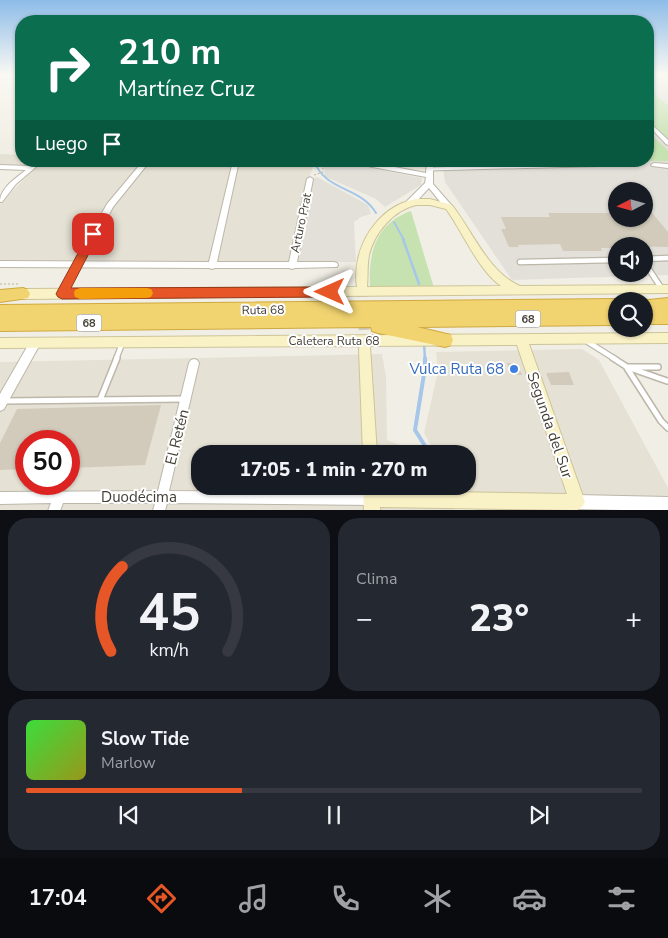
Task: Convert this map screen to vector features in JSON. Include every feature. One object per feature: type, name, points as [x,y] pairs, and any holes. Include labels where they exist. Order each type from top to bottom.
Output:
[{"type":"highway","points":[[0,296],[23,294]]},
{"type":"highway","name":"Ruta 68","points":[[0,312],[608,306]]},
{"type":"highway","points":[[653,306],[668,306]]},
{"type":"highway","points":[[653,318],[668,317]]},
{"type":"highway","name":"Ruta 68","points":[[0,324],[608,318]]},
{"type":"highway","points":[[353,321],[445,340]]},
{"type":"main road","points":[[362,286],[363,258],[372,235],[382,222],[410,203],[432,203],[449,208],[467,232],[485,264],[496,278],[520,290]]},
{"type":"main road","points":[[481,291],[487,279],[485,264]]},
{"type":"main road","points":[[23,294],[665,289]]},
{"type":"main road","name":"Caletera Ruta 68","points":[[0,343],[668,338]]},
{"type":"main road","name":"Segunda del Sur","points":[[521,339],[578,506]]},
{"type":"main road","points":[[365,349],[370,445]]},
{"type":"main road","name":"Duodécima","points":[[372,499],[484,501],[578,506]]},
{"type":"street","points":[[654,129],[668,143]]},
{"type":"street","points":[[654,166],[668,166]]},
{"type":"street","points":[[0,167],[31,168]]},
{"type":"street","points":[[62,294],[76,265],[110,206],[142,167]]},
{"type":"street","points":[[212,266],[235,167]]},
{"type":"street","points":[[394,167],[430,172]]},
{"type":"street","points":[[0,200],[14,182],[31,168]]},
{"type":"street","points":[[410,203],[430,172]]},
{"type":"street","points":[[430,172],[449,208]]},
{"type":"street","name":"Arturo Prat","points":[[292,266],[312,178]]},
{"type":"street","points":[[0,264],[334,265]]},
{"type":"street","points":[[1,403],[35,344]]},
{"type":"street","name":"El Retén","points":[[159,510],[194,363]]},
{"type":"street","points":[[54,510],[60,497]]},
{"type":"street","name":"Duodécima","points":[[0,498],[372,499]]},
{"type":"street","name":"Duodécima","points":[[578,506],[668,504]]},
{"type":"lane","points":[[430,172],[548,167]]},
{"type":"lane","points":[[653,260],[668,258]]},
{"type":"lane","points":[[520,262],[608,260]]},
{"type":"lane","points":[[653,273],[665,289]]},
{"type":"lane","points":[[584,339],[627,367],[667,381]]},
{"type":"lane","points":[[100,400],[122,343]]},
{"type":"lane","points":[[627,367],[658,366]]},
{"type":"lane","points":[[627,367],[661,421],[668,428]]},
{"type":"lane","points":[[1,403],[186,399]]},
{"type":"path","points":[[312,178],[323,172],[323,167]]},
{"type":"shaded area","points":[[654,98],[668,98],[668,275],[653,275],[653,237],[608,237],[608,277],[512,280],[445,182],[443,167],[654,167]]},
{"type":"shaded area","points":[[0,154],[15,155],[15,165],[0,164]]},
{"type":"shaded area","points":[[37,167],[313,167],[304,192],[289,263],[0,260],[0,204]]},
{"type":"shaded area","points":[[325,167],[366,167],[422,178],[421,185],[385,207],[376,199],[324,176]]},
{"type":"shaded area","points":[[317,177],[368,205],[371,214],[361,217],[354,222],[356,262],[297,262],[313,179]]},
{"type":"shaded area","points":[[582,349],[599,360],[668,488],[668,510],[475,510],[465,495],[476,495],[476,445],[431,445],[424,433],[438,371],[436,352]]},
{"type":"shaded area","points":[[382,354],[386,377],[387,440],[400,445],[191,445],[191,495],[447,495],[455,510],[0,510],[0,362]]},
{"type":"green space","points":[[654,98],[659,98],[668,105],[668,140],[654,127]]},
{"type":"green space","points":[[654,137],[668,151],[668,161],[654,161]]},
{"type":"green space","points":[[411,211],[434,288],[370,287],[373,251],[382,231],[399,216]]},
{"type":"building","points":[[548,213],[608,213],[608,228],[652,228],[653,214],[668,232],[668,247],[653,247],[653,237],[608,237],[608,248],[601,248],[602,251],[563,251],[560,244],[509,247],[501,229],[506,229],[501,217],[550,217]]},
{"type":"building","name":"Vulca Ruta 68","points":[[507,363],[517,363],[522,375],[511,375]]},
{"type":"building","points":[[569,372],[574,385],[551,385],[546,373]]},
{"type":"building","points":[[161,405],[145,465],[80,468],[80,430],[15,430],[15,469],[0,470],[0,443],[17,409]]},
{"type":"waterway","points":[[317,167],[326,178],[361,198],[376,213]]},
{"type":"waterway","points":[[394,222],[404,240]]},
{"type":"waterway","points":[[403,239],[419,284]]},
{"type":"waterway","points":[[424,343],[425,359]]},
{"type":"waterway","points":[[424,445],[415,430],[425,359]]},
{"type":"tunnel","points":[[362,286],[365,348]]},
{"type":"slow traffic","points":[[80,293],[147,293]]},
{"type":"place","name":"Vulca Ruta 68","points":[[514,369]]},
{"type":"route","points":[[93,234],[62,294],[330,292]]}]
